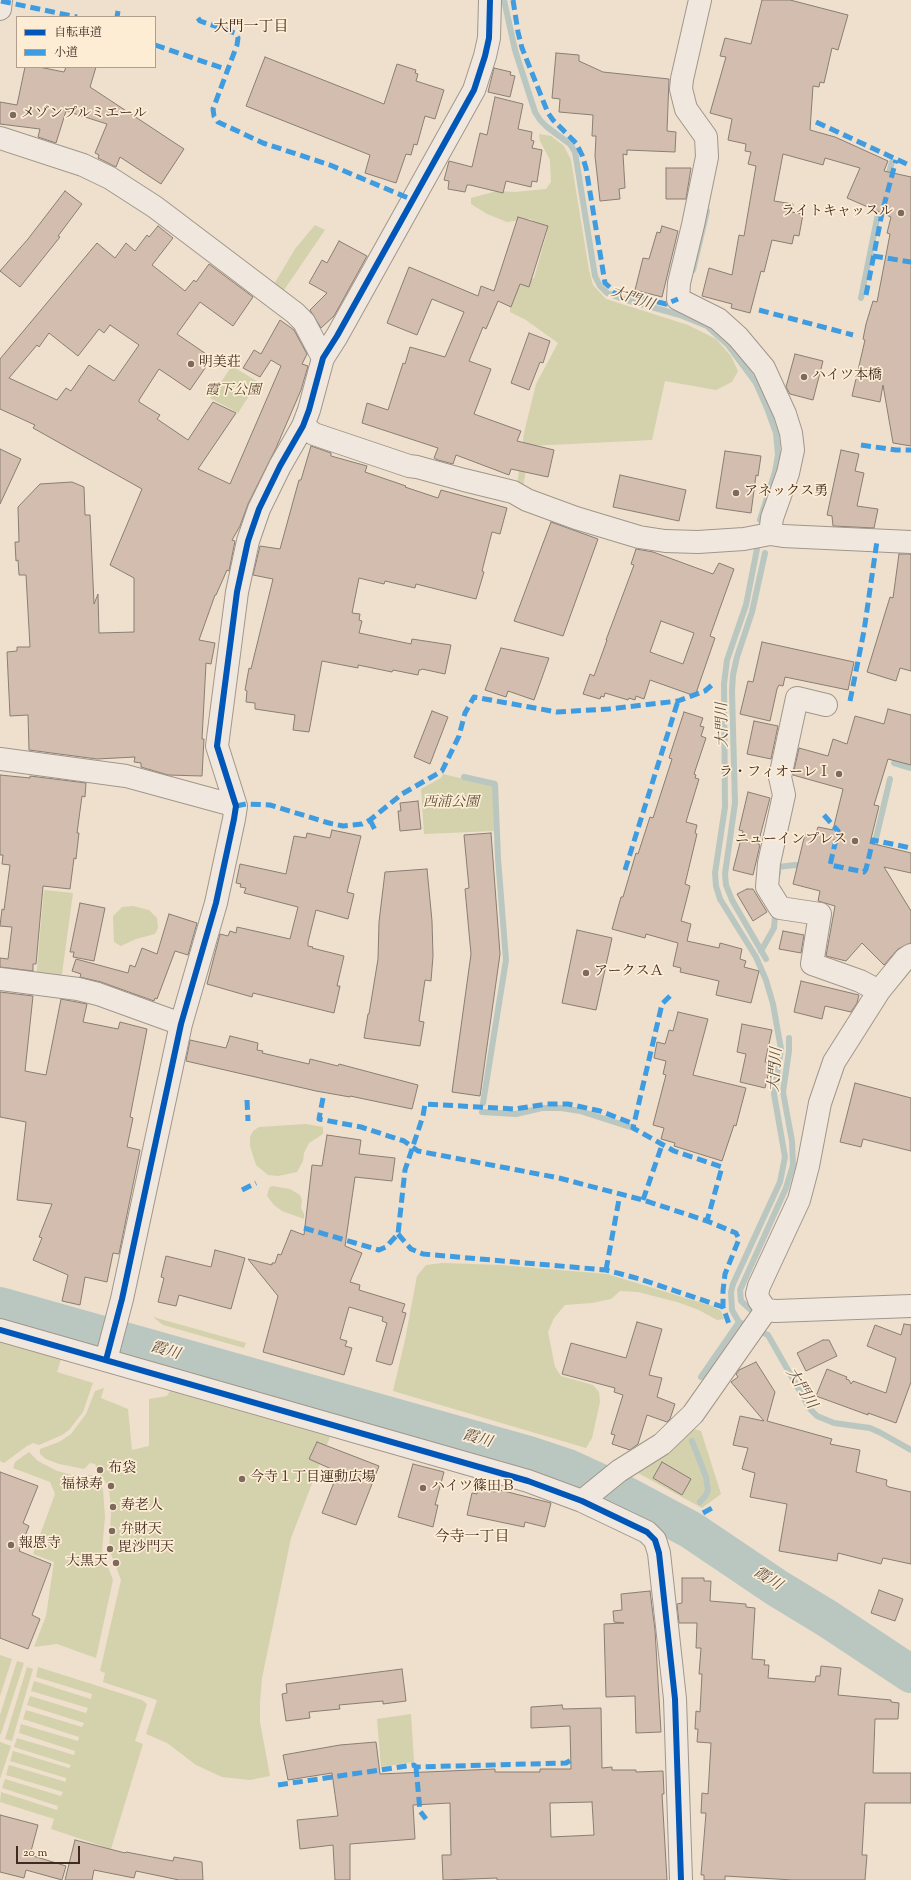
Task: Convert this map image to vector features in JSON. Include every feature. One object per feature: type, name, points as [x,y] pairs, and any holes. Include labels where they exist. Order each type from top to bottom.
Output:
[{"type":"street","points":[[0,9],[1,0]]},
{"type":"street","points":[[107,1355],[117,1320],[181,1024],[216,903],[227,858],[236,806],[216,746],[237,592],[248,541],[259,509],[280,466],[303,426],[309,410],[323,358],[357,302],[474,90],[483,62],[488,38],[490,0]]},
{"type":"street","points":[[700,0],[681,89],[686,109],[706,137],[706,157],[693,225],[679,284],[678,299],[718,319],[738,337],[764,368],[785,414],[791,434],[793,450],[788,473],[772,518],[770,534]]},
{"type":"street","points":[[0,138],[83,165],[110,178],[155,207],[295,313],[304,322],[323,358]]},
{"type":"street","points":[[303,426],[314,434],[409,466],[514,492],[527,500],[576,518],[639,537],[665,541],[698,542],[737,539],[770,534],[911,542]]},
{"type":"street","points":[[826,705],[797,698],[780,777],[784,795],[769,863],[767,887],[780,908],[820,914],[812,964],[860,981],[879,991]]},
{"type":"street","points":[[0,759],[126,776],[236,806]]},
{"type":"street","points":[[585,1497],[619,1471],[662,1444],[693,1414],[759,1320],[759,1300],[757,1294],[759,1286],[799,1200],[808,1166],[820,1103],[834,1062],[879,991],[905,959],[911,955]]},
{"type":"street","points":[[0,979],[78,989],[98,994],[181,1024]]},
{"type":"street","points":[[759,1320],[831,1310],[911,1306]]},
{"type":"street","points":[[0,1330],[107,1355],[585,1497],[647,1532],[655,1540],[659,1553],[674,1699],[681,1880]]},
{"type":"green space","points":[[539,134],[551,136],[564,146],[571,160],[589,270],[593,285],[606,299],[688,325],[716,339],[731,356],[738,371],[732,382],[716,390],[665,381],[652,440],[529,446],[523,489],[517,485],[524,433],[536,384],[558,343],[526,320],[510,312],[510,290],[514,284],[534,278],[547,232],[531,219],[507,222],[487,214],[471,204],[471,198],[497,191],[515,192],[546,189],[551,182],[550,160],[540,141]]},
{"type":"green space","points":[[315,225],[325,230],[282,293],[273,286],[295,249]]},
{"type":"green space","name":"霞下公園","points":[[232,366],[258,382],[238,413],[210,398]]},
{"type":"green space","name":"西浦公園","points":[[443,774],[493,786],[494,831],[424,834],[421,789],[441,778]]},
{"type":"green space","points":[[44,890],[73,893],[61,981],[36,978]]},
{"type":"green space","points":[[133,906],[149,910],[157,918],[158,928],[155,934],[136,939],[121,946],[114,942],[113,916],[122,907]]},
{"type":"green space","points":[[306,1124],[323,1127],[323,1134],[309,1143],[304,1153],[303,1161],[297,1172],[278,1176],[268,1175],[256,1165],[250,1146],[250,1137],[253,1131],[259,1127]]},
{"type":"green space","points":[[272,1186],[290,1189],[300,1195],[304,1219],[282,1211],[274,1205],[267,1196],[269,1188]]},
{"type":"green space","points":[[443,1263],[500,1265],[607,1274],[712,1306],[721,1311],[724,1319],[717,1320],[699,1310],[677,1302],[638,1292],[620,1291],[611,1299],[592,1303],[565,1305],[554,1318],[548,1332],[555,1367],[561,1376],[593,1385],[599,1392],[600,1402],[592,1438],[586,1448],[393,1391],[405,1340],[417,1276],[426,1265]]},
{"type":"green space","points":[[153,1317],[246,1343],[244,1348],[163,1325]]},
{"type":"green space","points":[[0,1341],[61,1359],[57,1372],[93,1383],[83,1412],[69,1430],[62,1435],[39,1445],[33,1443],[27,1446],[4,1463],[0,1461]]},
{"type":"green space","points":[[104,1388],[101,1398],[128,1409],[132,1450],[149,1446],[149,1399],[167,1396],[170,1391],[330,1437],[291,1538],[262,1678],[260,1722],[270,1776],[250,1780],[222,1777],[196,1765],[167,1743],[146,1734],[157,1700],[103,1682],[105,1673],[100,1671],[121,1580],[109,1549],[111,1512],[109,1487],[99,1473],[95,1464],[90,1463],[84,1469],[59,1464],[46,1459],[40,1454],[40,1449],[59,1442],[71,1434],[86,1414],[95,1391]]},
{"type":"green space","points":[[694,1429],[701,1431],[721,1494],[702,1508],[638,1473]]},
{"type":"green space","points":[[29,1452],[38,1461],[57,1471],[72,1475],[92,1475],[103,1489],[105,1517],[102,1551],[113,1580],[96,1658],[57,1644],[34,1647],[46,1616],[54,1562],[33,1554],[55,1494],[50,1482],[13,1468],[15,1462]]},
{"type":"green space","points":[[0,1655],[12,1659],[0,1696]]},
{"type":"green space","points":[[17,1661],[24,1663],[0,1734],[0,1715]]},
{"type":"green space","points":[[27,1667],[33,1669],[12,1741],[5,1739]]},
{"type":"green space","points":[[38,1667],[142,1700],[147,1704],[135,1741],[143,1744],[111,1849],[51,1829],[54,1819],[0,1802],[1,1792],[57,1810],[58,1806],[2,1788],[5,1779],[61,1796],[63,1792],[6,1775],[9,1765],[66,1782],[66,1778],[10,1761],[13,1751],[69,1768],[71,1765],[14,1747],[17,1738],[74,1755],[75,1751],[19,1733],[21,1724],[78,1741],[79,1737],[23,1719],[26,1710],[82,1727],[84,1723],[27,1705],[30,1696],[86,1713],[88,1708],[31,1691],[34,1681],[91,1699],[92,1694],[36,1677]]},
{"type":"green space","points":[[411,1714],[414,1762],[381,1767],[377,1719]]},
{"type":"green space","points":[[0,1742],[11,1746],[0,1779]]},
{"type":"building","points":[[762,0],[790,0],[848,15],[838,50],[832,48],[824,83],[820,82],[819,87],[813,86],[810,130],[835,137],[888,161],[884,171],[911,177],[911,446],[893,443],[883,385],[880,402],[852,396],[865,340],[863,339],[866,324],[873,301],[877,302],[890,234],[887,233],[891,217],[847,198],[860,168],[825,158],[823,165],[783,154],[774,201],[793,204],[792,212],[803,214],[799,236],[794,235],[792,244],[772,240],[764,272],[761,271],[750,313],[731,308],[732,304],[702,296],[709,268],[732,275],[739,235],[744,236],[756,166],[748,164],[751,152],[745,151],[746,144],[728,140],[732,119],[710,113],[726,57],[720,56],[725,38],[751,44]]},
{"type":"building","points":[[556,53],[579,55],[579,61],[603,72],[669,79],[667,131],[676,132],[675,152],[627,150],[627,155],[623,154],[625,188],[619,189],[620,199],[600,201],[595,156],[596,136],[592,136],[593,115],[559,112],[560,99],[552,98]]},
{"type":"building","points":[[265,57],[384,104],[397,64],[416,70],[415,73],[418,74],[416,81],[444,90],[435,119],[425,116],[417,145],[414,144],[411,155],[406,154],[396,183],[365,173],[370,155],[246,106]]},
{"type":"building","points":[[25,68],[44,68],[64,72],[66,68],[96,68],[90,87],[184,149],[161,184],[120,157],[116,167],[98,158],[99,155],[95,153],[107,124],[66,111],[56,143],[38,137],[40,129],[0,124],[0,102],[17,105]]},
{"type":"building","points":[[494,68],[511,72],[510,75],[515,76],[510,97],[488,92]]},
{"type":"building","points":[[495,97],[523,104],[518,129],[532,132],[531,140],[534,141],[532,148],[542,150],[537,182],[532,181],[531,187],[506,181],[503,193],[470,185],[467,185],[465,192],[448,189],[449,181],[444,180],[449,161],[472,167],[480,133],[487,135]]},
{"type":"building","points":[[666,168],[691,168],[686,199],[666,199]]},
{"type":"building","points":[[65,191],[82,204],[58,236],[60,237],[20,287],[0,271],[28,239]]},
{"type":"building","points":[[518,217],[548,226],[529,287],[520,284],[511,307],[498,301],[486,329],[483,327],[469,361],[491,369],[474,414],[521,431],[517,441],[554,450],[548,477],[511,469],[509,475],[456,455],[453,464],[438,460],[434,458],[438,448],[362,423],[367,403],[388,410],[403,363],[405,364],[410,347],[445,357],[464,312],[432,299],[417,335],[387,323],[409,267],[478,296],[481,286],[494,291]]},
{"type":"building","points":[[158,226],[173,238],[152,265],[185,291],[194,280],[196,282],[209,264],[253,297],[233,326],[200,302],[177,334],[212,358],[190,390],[159,369],[139,400],[139,402],[160,415],[157,419],[188,440],[213,402],[236,413],[198,469],[230,484],[281,366],[271,360],[260,377],[243,368],[254,350],[261,354],[280,320],[294,330],[307,354],[302,364],[308,366],[301,390],[276,448],[232,540],[235,541],[229,571],[227,570],[215,595],[199,640],[215,643],[211,664],[206,663],[202,739],[204,739],[202,776],[168,775],[141,767],[141,763],[134,762],[135,757],[97,759],[29,750],[28,715],[10,716],[7,652],[17,651],[17,647],[30,647],[26,575],[19,575],[18,560],[16,561],[15,542],[19,542],[18,507],[40,484],[72,482],[84,487],[85,515],[90,515],[94,604],[98,594],[99,633],[134,632],[134,578],[110,565],[142,489],[33,428],[35,425],[0,409],[0,359],[97,243],[115,258],[126,243],[135,251],[147,235],[149,237]],"holes":[[[110,325],[139,345],[114,381],[89,365],[71,391],[66,388],[57,400],[9,378],[37,345],[39,347],[49,333],[78,356],[99,329],[104,333]]]},
{"type":"building","points":[[662,226],[678,231],[662,297],[635,290],[643,258],[649,259],[657,232],[660,233]]},
{"type":"building","points":[[339,241],[367,256],[334,316],[321,328],[310,310],[327,293],[309,283],[322,260],[327,263]]},
{"type":"building","points":[[529,333],[550,341],[543,363],[540,362],[529,390],[511,383]]},
{"type":"building","name":"ハイツ本橋","points":[[795,354],[823,361],[813,400],[790,394],[786,387]]},
{"type":"building","points":[[311,446],[331,453],[331,456],[367,466],[365,472],[438,498],[441,490],[507,508],[500,534],[492,532],[482,571],[484,572],[476,599],[416,584],[415,588],[385,581],[384,584],[359,578],[352,613],[360,614],[359,620],[362,621],[359,633],[411,644],[412,639],[451,645],[445,674],[422,669],[419,670],[418,675],[393,670],[392,672],[358,665],[358,668],[322,661],[309,732],[293,730],[295,715],[255,709],[255,703],[246,702],[247,691],[245,690],[249,668],[251,669],[273,579],[253,575],[260,546],[280,549],[299,480],[301,480]]},
{"type":"building","points":[[0,449],[21,459],[0,504]]},
{"type":"building","points":[[841,450],[859,454],[855,471],[864,473],[857,506],[878,509],[874,528],[833,526],[832,516],[827,515]]},
{"type":"building","name":"アネックス勇","points":[[725,451],[761,456],[758,476],[756,475],[751,513],[716,508]]},
{"type":"building","points":[[620,475],[686,490],[679,521],[613,507]]},
{"type":"building","points":[[551,522],[598,539],[563,636],[514,621]]},
{"type":"building","points":[[636,549],[653,552],[713,574],[719,563],[734,569],[710,636],[715,638],[695,696],[650,680],[644,699],[636,696],[635,700],[629,698],[628,700],[605,693],[604,697],[601,696],[600,699],[583,694],[590,674],[594,676],[634,565],[631,564]],"holes":[[[661,621],[694,633],[683,664],[650,652]]]},
{"type":"building","points":[[899,554],[911,554],[911,671],[900,668],[896,681],[867,672],[890,597],[893,598]]},
{"type":"building","points":[[762,642],[854,662],[848,690],[785,677],[783,686],[779,685],[777,689],[770,721],[740,714],[748,681],[753,682]]},
{"type":"building","points":[[501,648],[549,658],[534,700],[508,691],[506,697],[485,690]]},
{"type":"building","points":[[888,709],[911,715],[911,765],[888,759],[874,805],[879,806],[870,843],[911,853],[911,873],[884,867],[911,911],[911,943],[898,949],[884,965],[862,943],[846,961],[826,956],[835,906],[818,901],[820,891],[793,884],[805,834],[815,836],[818,827],[833,830],[843,789],[793,775],[799,748],[828,756],[833,739],[847,744],[855,716],[884,724]]},
{"type":"building","points":[[432,711],[448,717],[430,764],[414,757]]},
{"type":"building","points":[[684,712],[703,718],[700,726],[704,727],[701,736],[706,738],[694,774],[696,775],[695,778],[699,779],[686,822],[697,825],[695,833],[697,834],[685,884],[690,886],[681,921],[691,924],[687,941],[719,948],[720,943],[742,949],[740,959],[746,961],[744,967],[759,971],[751,1003],[716,995],[719,981],[680,972],[681,968],[673,966],[678,943],[646,934],[645,938],[612,929],[636,853],[638,854],[650,817],[653,818],[672,759],[669,758]]},
{"type":"building","points":[[754,721],[778,726],[771,759],[747,754]]},
{"type":"building","points":[[0,775],[30,778],[30,776],[86,783],[85,797],[82,796],[77,833],[79,833],[76,859],[74,858],[70,889],[43,886],[36,964],[33,964],[33,971],[0,967],[0,958],[8,959],[12,927],[0,926],[2,909],[4,910],[10,865],[2,864],[3,855],[0,855]]},
{"type":"building","points":[[748,792],[770,798],[758,844],[760,845],[753,875],[733,870],[743,831],[739,830]]},
{"type":"building","points":[[418,801],[421,829],[400,831],[398,811],[401,811],[400,803]]},
{"type":"building","points":[[332,830],[361,836],[347,892],[354,894],[348,919],[316,910],[308,942],[308,946],[313,947],[312,948],[344,956],[337,986],[340,986],[334,1013],[253,993],[252,997],[207,984],[220,934],[228,936],[230,931],[236,933],[237,927],[290,939],[298,907],[244,893],[246,888],[240,887],[241,884],[236,883],[240,864],[286,874],[294,836],[306,838],[307,833],[330,838]]},
{"type":"building","points":[[491,833],[500,954],[480,1096],[452,1092],[471,954],[465,889],[469,888],[464,835]]},
{"type":"building","points":[[427,869],[432,921],[433,956],[431,981],[425,980],[419,1021],[424,1022],[420,1046],[364,1038],[378,959],[379,922],[385,872]]},
{"type":"building","points":[[747,889],[753,889],[767,912],[753,921],[737,894]]},
{"type":"building","points":[[80,903],[105,908],[94,961],[73,957],[74,952],[70,952]]},
{"type":"building","points":[[169,914],[197,923],[188,955],[175,951],[157,999],[155,998],[154,1001],[101,982],[80,977],[81,974],[72,971],[76,959],[128,973],[130,965],[135,967],[142,948],[157,954]]},
{"type":"building","name":"アークスＡ","points":[[577,930],[612,938],[596,1010],[562,1003]]},
{"type":"building","points":[[783,931],[804,935],[801,953],[779,949]]},
{"type":"building","points":[[801,981],[859,995],[857,1003],[851,1012],[825,1006],[822,1019],[794,1012]]},
{"type":"building","points":[[0,992],[33,996],[25,1071],[46,1075],[61,999],[87,1004],[83,1022],[118,1029],[120,1022],[147,1029],[130,1117],[133,1118],[127,1147],[140,1150],[119,1254],[113,1253],[107,1282],[85,1277],[80,1305],[62,1301],[68,1275],[33,1260],[42,1238],[39,1237],[52,1204],[17,1200],[26,1122],[0,1117]]},
{"type":"building","points":[[678,1012],[708,1019],[693,1075],[746,1088],[736,1126],[734,1125],[722,1161],[674,1146],[675,1143],[661,1139],[664,1128],[653,1125],[666,1075],[663,1074],[666,1061],[654,1058],[657,1042],[665,1044],[669,1030],[673,1031]]},
{"type":"building","points":[[742,1024],[772,1030],[765,1062],[771,1063],[765,1088],[740,1082],[746,1054],[737,1052]]},
{"type":"building","points":[[230,1036],[258,1043],[257,1050],[263,1051],[262,1053],[309,1064],[310,1059],[338,1066],[339,1064],[418,1085],[412,1109],[350,1096],[316,1091],[186,1061],[190,1040],[226,1048]]},
{"type":"building","points":[[855,1083],[911,1098],[911,1151],[863,1139],[861,1147],[840,1142]]},
{"type":"building","points":[[327,1135],[361,1140],[359,1154],[395,1158],[392,1181],[355,1177],[345,1246],[362,1253],[350,1282],[360,1285],[359,1290],[405,1304],[402,1312],[406,1313],[392,1364],[390,1365],[376,1361],[387,1323],[382,1321],[383,1317],[349,1307],[340,1339],[347,1341],[345,1346],[352,1348],[344,1375],[263,1352],[278,1296],[248,1259],[272,1265],[272,1263],[275,1263],[278,1254],[281,1255],[291,1230],[304,1235],[312,1165],[322,1166]]},
{"type":"building","points":[[215,1250],[245,1258],[231,1309],[179,1295],[176,1306],[158,1302],[164,1278],[161,1277],[166,1256],[211,1267]]},
{"type":"building","points":[[637,1322],[662,1329],[649,1375],[662,1378],[657,1397],[675,1404],[670,1419],[667,1422],[647,1415],[638,1444],[630,1450],[612,1444],[615,1435],[611,1434],[623,1395],[614,1392],[615,1388],[562,1374],[571,1343],[626,1358]]},
{"type":"building","points":[[904,1324],[911,1325],[911,1382],[896,1423],[868,1413],[868,1415],[816,1396],[827,1369],[847,1377],[846,1379],[849,1380],[851,1384],[853,1381],[886,1393],[896,1358],[867,1346],[875,1325],[901,1335]]},
{"type":"building","points":[[823,1340],[829,1340],[837,1356],[806,1371],[797,1353]]},
{"type":"building","points":[[756,1362],[775,1392],[767,1421],[832,1439],[830,1444],[860,1450],[856,1472],[887,1480],[886,1485],[889,1487],[911,1492],[911,1564],[883,1558],[881,1564],[838,1553],[837,1561],[779,1551],[787,1504],[750,1497],[755,1473],[742,1469],[748,1448],[733,1445],[740,1416],[764,1421],[731,1382],[738,1377],[736,1374],[739,1370]]},
{"type":"building","points":[[317,1442],[379,1466],[356,1525],[322,1513],[338,1472],[309,1459]]},
{"type":"building","points":[[662,1462],[691,1479],[682,1495],[653,1478]]},
{"type":"building","name":"ハイツ篠田Ｂ","points":[[413,1464],[444,1472],[435,1505],[438,1505],[433,1527],[398,1517]]},
{"type":"building","points":[[0,1472],[38,1486],[23,1523],[29,1526],[19,1551],[51,1564],[32,1615],[40,1619],[28,1649],[0,1638]]},
{"type":"building","points":[[478,1488],[495,1492],[496,1489],[551,1503],[545,1527],[525,1522],[524,1527],[467,1515],[472,1493],[477,1494]]},
{"type":"building","points":[[682,1578],[704,1578],[704,1581],[711,1581],[710,1601],[746,1604],[746,1607],[755,1608],[752,1659],[765,1660],[764,1665],[769,1665],[768,1678],[815,1682],[816,1676],[820,1676],[821,1666],[841,1668],[838,1695],[891,1700],[891,1702],[899,1703],[898,1719],[875,1719],[873,1773],[911,1773],[911,1803],[865,1803],[862,1855],[867,1855],[865,1880],[793,1880],[725,1876],[725,1880],[704,1880],[704,1875],[701,1875],[706,1813],[701,1813],[702,1793],[708,1794],[711,1743],[697,1742],[698,1729],[695,1729],[696,1711],[700,1712],[702,1674],[699,1674],[701,1648],[696,1648],[697,1623],[679,1623],[677,1604],[682,1603]]},
{"type":"building","points":[[879,1590],[903,1599],[895,1621],[871,1613]]},
{"type":"building","points":[[650,1591],[655,1630],[661,1732],[636,1733],[635,1696],[606,1697],[604,1624],[624,1623],[614,1622],[613,1611],[622,1610],[621,1594]]},
{"type":"building","points":[[402,1669],[406,1701],[383,1704],[383,1701],[339,1705],[340,1709],[309,1712],[310,1718],[286,1721],[282,1694],[287,1693],[286,1684]]},
{"type":"building","points":[[562,1705],[563,1709],[601,1708],[602,1768],[612,1767],[612,1770],[636,1770],[636,1772],[663,1771],[664,1794],[662,1794],[667,1880],[497,1880],[497,1878],[443,1880],[442,1855],[451,1855],[450,1803],[413,1805],[415,1839],[350,1844],[350,1880],[335,1880],[333,1845],[300,1849],[297,1820],[338,1816],[332,1773],[288,1780],[283,1755],[340,1745],[376,1742],[380,1774],[495,1769],[495,1772],[540,1772],[540,1769],[571,1769],[570,1726],[531,1728],[531,1707]],"holes":[[[592,1802],[594,1835],[551,1837],[550,1803]]]},
{"type":"building","points":[[0,1815],[38,1825],[30,1855],[66,1866],[62,1880],[26,1870],[24,1878],[0,1872]]},
{"type":"building","points":[[75,1840],[125,1853],[173,1861],[174,1857],[202,1862],[203,1880],[179,1880],[136,1871],[134,1878],[94,1870],[92,1880],[65,1880]]},
{"type":"waterway","name":"大門川","points":[[504,0],[515,50],[535,112],[540,120],[570,144],[575,152],[595,276],[600,286],[607,293],[623,299],[680,315],[707,326],[728,345],[756,383],[776,433],[778,455],[775,472],[760,520]]},
{"type":"waterway","points":[[887,180],[892,162]]},
{"type":"waterway","points":[[861,298],[880,204]]},
{"type":"waterway","points":[[693,270],[707,211]]},
{"type":"waterway","name":"大門川","points":[[757,549],[746,605],[727,660],[724,684],[725,807],[715,873],[716,886],[720,899],[756,957],[766,980],[773,1004],[781,1049],[774,1094],[785,1157],[780,1182],[733,1284],[731,1292],[732,1310],[739,1322],[768,1335],[810,1409],[817,1416],[834,1423],[870,1428],[911,1450]]},
{"type":"waterway","points":[[765,553],[752,612],[737,657],[733,675],[732,691],[735,803],[725,874],[726,885],[732,900],[766,959]]},
{"type":"waterway","points":[[894,763],[911,768]]},
{"type":"waterway","points":[[464,777],[495,784],[498,858],[506,960],[483,1103]]},
{"type":"waterway","points":[[873,851],[890,779]]},
{"type":"waterway","points":[[778,873],[778,867],[795,865],[805,866]]},
{"type":"waterway","points":[[761,951],[774,928],[775,916]]},
{"type":"waterway","points":[[751,1310],[741,1301],[740,1290],[786,1188],[793,1165],[792,1141],[783,1092],[789,1051],[789,1038]]},
{"type":"waterway","points":[[482,1112],[516,1114],[542,1108],[561,1108],[580,1111],[630,1127]]},
{"type":"waterway","name":"霞川","points":[[0,1306],[529,1455],[568,1468],[614,1489],[691,1530],[777,1588],[828,1619],[911,1674]]},
{"type":"waterway","points":[[701,1377],[739,1322]]},
{"type":"waterway","points":[[692,1441],[706,1477],[708,1490],[700,1502]]},
{"type":"waterway","points":[[675,1521],[687,1512]]},
{"type":"marked path","points":[[513,0],[522,48],[548,113],[576,143],[582,155],[586,168],[605,283],[614,291],[666,304],[678,299]]},
{"type":"marked path","points":[[1,1],[72,16]]},
{"type":"marked path","points":[[117,16],[118,11]]},
{"type":"marked path","points":[[198,18],[200,21],[235,33],[238,38],[237,45],[213,109],[214,116],[218,122],[263,143],[330,165],[413,200]]},
{"type":"marked path","points":[[156,45],[228,70]]},
{"type":"marked path","points":[[816,122],[911,166]]},
{"type":"marked path","points":[[866,295],[882,213],[896,160]]},
{"type":"marked path","points":[[873,256],[911,262]]},
{"type":"marked path","points":[[759,310],[853,335]]},
{"type":"marked path","points":[[861,445],[896,450],[911,450]]},
{"type":"marked path","points":[[850,701],[864,631],[877,541]]},
{"type":"marked path","points":[[236,806],[246,804],[270,805],[343,826],[362,824],[370,820],[402,794],[442,771],[459,736],[465,713],[474,697],[557,712],[609,709],[678,701],[705,691],[713,684]]},
{"type":"marked path","points":[[625,870],[678,701]]},
{"type":"marked path","points":[[824,815],[838,831],[830,865],[864,872],[873,840],[911,848]]},
{"type":"marked path","points":[[370,820],[376,832]]},
{"type":"marked path","points":[[670,996],[662,1004],[633,1128],[674,1151],[722,1167],[707,1221]]},
{"type":"marked path","points":[[323,1098],[319,1119],[361,1127],[404,1141],[418,1151],[559,1178],[643,1200],[707,1221],[736,1233],[739,1239],[725,1274],[723,1291],[723,1307],[729,1324]]},
{"type":"marked path","points":[[247,1100],[248,1121]]},
{"type":"marked path","points":[[304,1228],[379,1250],[386,1247],[398,1234],[405,1170],[423,1116],[425,1104],[515,1109],[547,1104],[568,1104],[600,1111],[634,1124]]},
{"type":"marked path","points":[[643,1200],[662,1145]]},
{"type":"marked path","points":[[242,1190],[256,1183]]},
{"type":"marked path","points":[[606,1270],[620,1194]]},
{"type":"marked path","points":[[398,1234],[411,1249],[423,1254],[606,1270],[640,1279],[723,1307]]},
{"type":"marked path","points":[[703,1513],[712,1508]]},
{"type":"marked path","points":[[278,1785],[414,1765],[416,1767],[566,1763],[573,1759]]},
{"type":"marked path","points":[[416,1767],[420,1811],[426,1819]]},
{"type":"cycle path","points":[[106,1360],[122,1299],[181,1024],[216,903],[234,819],[236,806],[217,746],[237,592],[248,541],[259,509],[280,466],[303,426],[309,410],[323,358],[337,336],[474,90],[489,38],[490,0]]},
{"type":"cycle path","points":[[0,1330],[528,1481],[582,1501],[647,1532],[655,1540],[659,1553],[675,1699],[681,1880]]},
{"type":"place","name":"メゾンプルミエール","points":[[13,115]]},
{"type":"place","name":"ライトキャッスル","points":[[901,213]]},
{"type":"place","name":"明美荘","points":[[191,364]]},
{"type":"place","name":"ハイツ本橋","points":[[804,377]]},
{"type":"place","name":"アネックス勇","points":[[736,493]]},
{"type":"place","name":"ラ・フィオーレⅠ","points":[[839,774]]},
{"type":"place","name":"ニューインプレス","points":[[855,841]]},
{"type":"place","name":"アークスＡ","points":[[586,973]]},
{"type":"place","name":"布袋","points":[[100,1470]]},
{"type":"place","name":"今寺１丁目運動広場","points":[[242,1479]]},
{"type":"place","name":"福禄寿","points":[[111,1486]]},
{"type":"place","name":"ハイツ篠田Ｂ","points":[[423,1488]]},
{"type":"place","name":"寿老人","points":[[113,1507]]},
{"type":"place","name":"弁財天","points":[[112,1531]]},
{"type":"place","name":"報恩寺","points":[[11,1545]]},
{"type":"place","name":"毘沙門天","points":[[110,1549]]},
{"type":"place","name":"大黒天","points":[[116,1563]]},
{"type":"district","name":"大門一丁目","points":[[251,28]]},
{"type":"district","name":"今寺一丁目","points":[[472,1538]]}]
